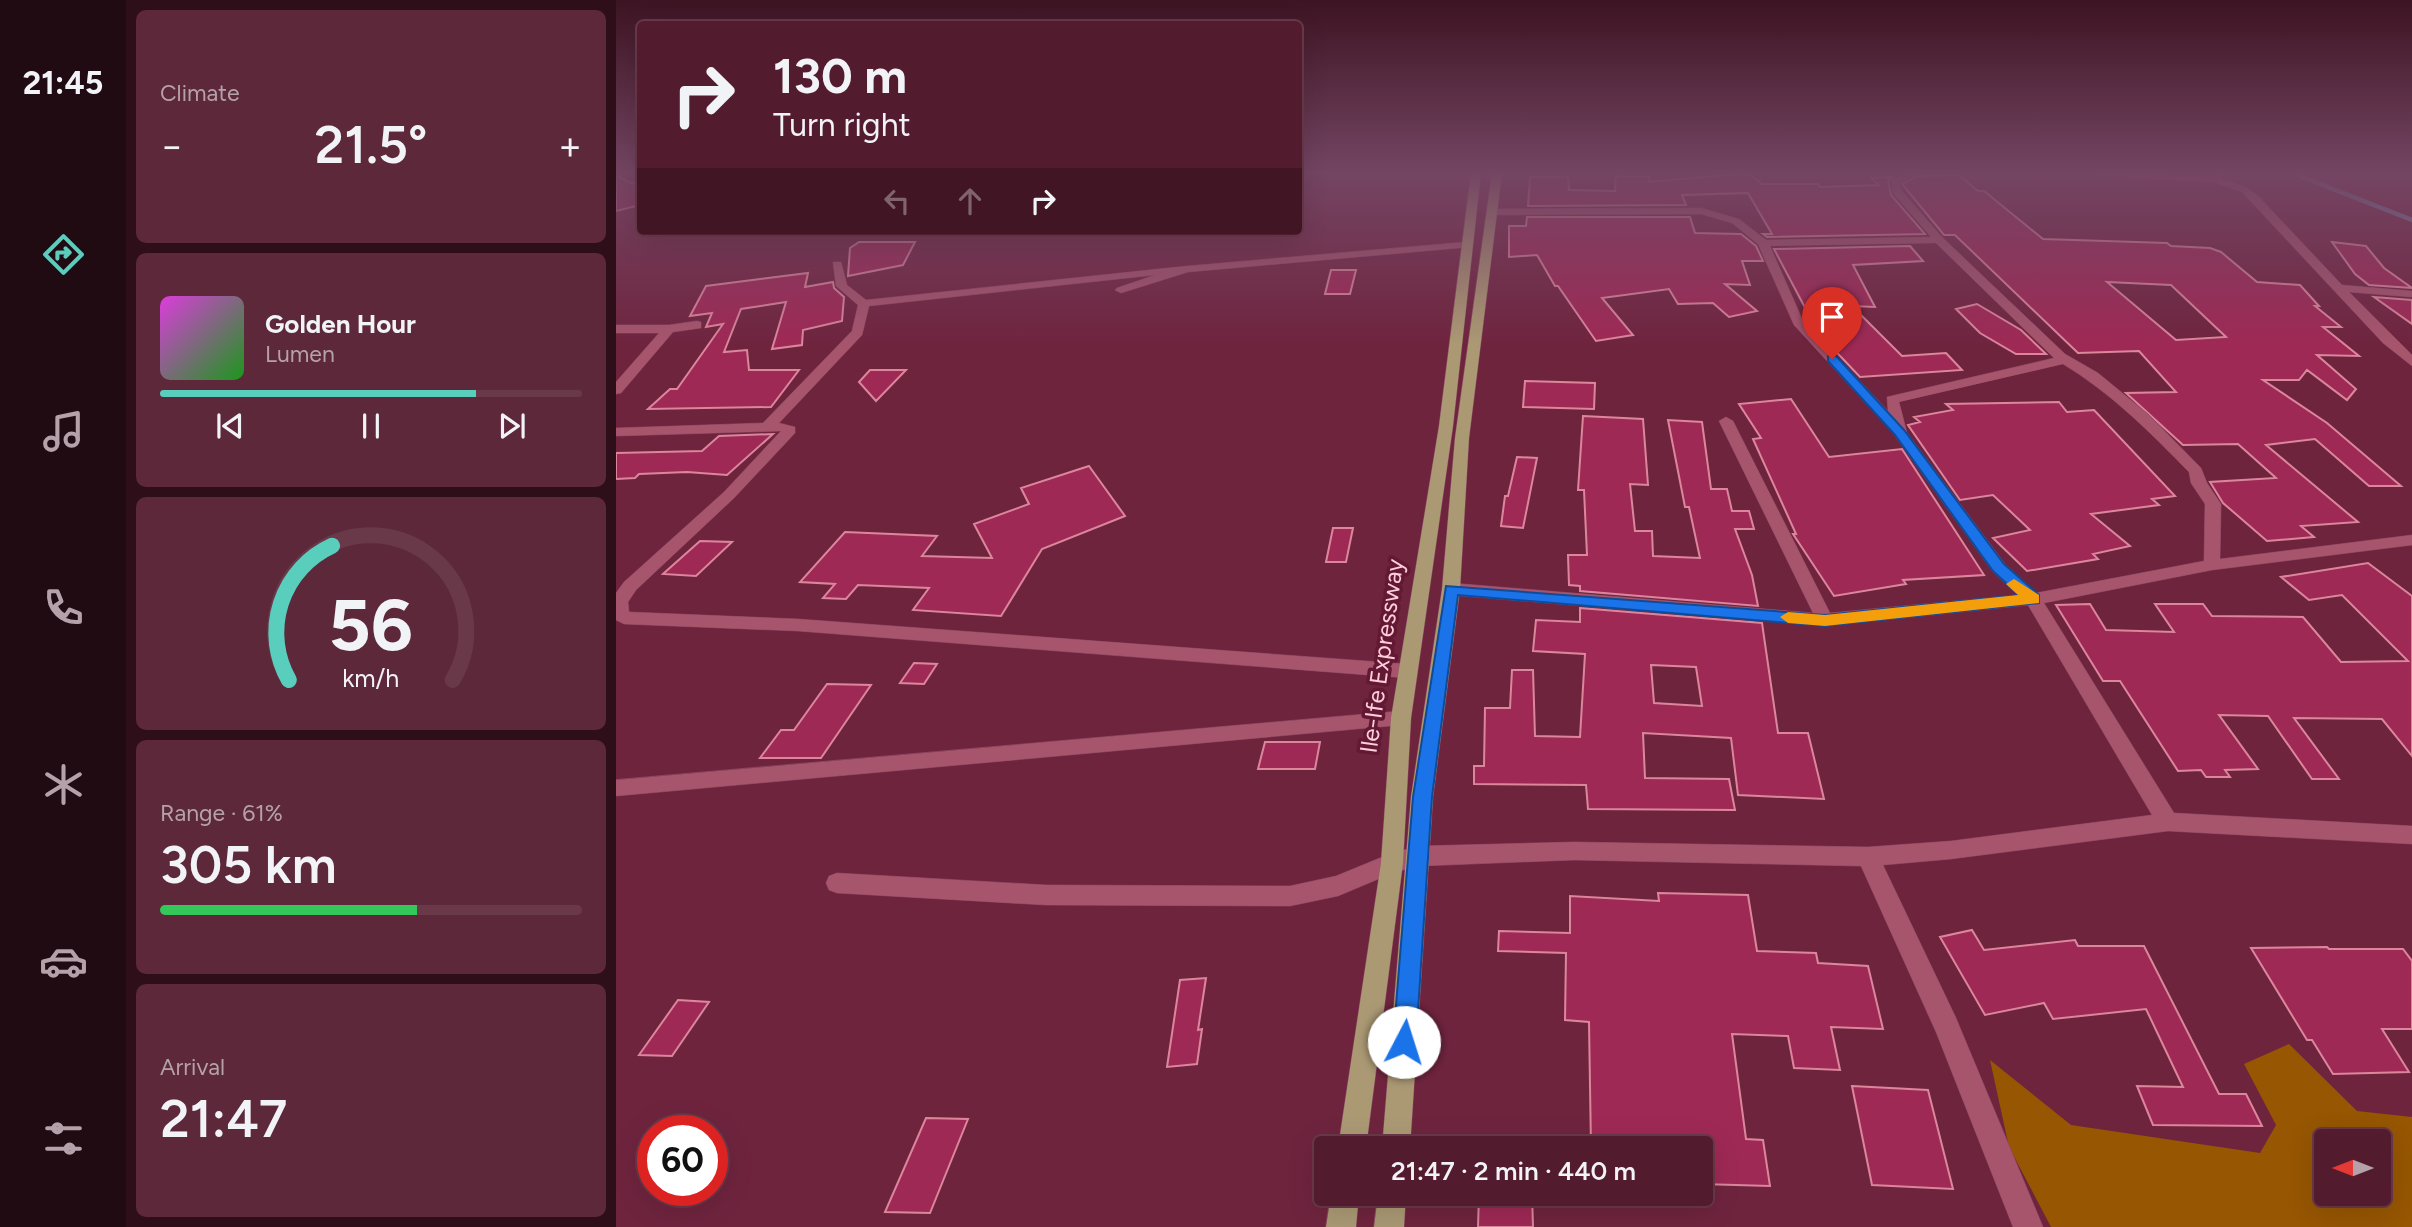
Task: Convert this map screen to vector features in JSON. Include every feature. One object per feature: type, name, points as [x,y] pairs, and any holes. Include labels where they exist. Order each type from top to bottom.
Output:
[{"type":"main road","name":"Ile-Ife Expressway","points":[[1354,1136],[1392,863],[1401,718],[1446,426],[1468,230]]},
{"type":"main road","points":[[1397,1136],[1420,856],[1422,797],[1451,589],[1462,438],[1491,230]]},
{"type":"main road","points":[[1341,1227],[1344,1206]]},
{"type":"main road","points":[[1389,1227],[1391,1206]]},
{"type":"street","points":[[1750,230],[1763,243],[1798,322],[1900,433],[1999,568],[2033,599],[2168,822]]},
{"type":"street","points":[[1930,230],[2061,357],[2093,376],[2144,418],[2196,471],[2199,483],[2213,504],[2212,565]]},
{"type":"street","points":[[2285,230],[2412,362]]},
{"type":"street","points":[[1763,243],[1939,240]]},
{"type":"street","points":[[864,304],[909,295],[1466,245]]},
{"type":"street","points":[[837,264],[842,286],[864,304]]},
{"type":"street","points":[[1121,290],[1187,269]]},
{"type":"street","points":[[2338,288],[2412,295]]},
{"type":"street","points":[[766,427],[858,332],[864,304]]},
{"type":"street","points":[[616,329],[669,329],[697,325]]},
{"type":"street","points":[[616,390],[669,329]]},
{"type":"street","points":[[1900,433],[1892,400],[2057,363],[2061,357]]},
{"type":"street","points":[[1727,421],[1825,620]]},
{"type":"street","points":[[616,432],[766,427],[784,427],[790,430],[729,495],[630,586],[619,601],[620,619],[798,625],[1407,671]]},
{"type":"street","points":[[1451,589],[1825,620],[2033,599],[2212,565],[2412,540]]},
{"type":"street","points":[[616,788],[1401,718]]},
{"type":"street","points":[[837,883],[1046,895],[1290,896],[1338,886],[1392,863],[1420,856],[1574,852],[1868,857],[1951,850],[2168,822],[2412,835]]},
{"type":"street","points":[[1868,857],[1947,1027],[2028,1227]]},
{"type":"shaded area","points":[[2289,1044],[2357,1111],[2412,1117],[2412,1227],[2051,1227],[2009,1147],[1990,1060],[2071,1125],[2260,1153],[2276,1125],[2244,1064]]},
{"type":"building","points":[[1509,230],[1694,230],[1695,233],[1741,234],[1756,246],[1763,261],[1742,261],[1750,285],[1725,284],[1757,311],[1729,317],[1713,303],[1678,304],[1669,289],[1602,298],[1633,335],[1596,341],[1558,286],[1555,286],[1537,255],[1509,257]]},
{"type":"building","points":[[1770,230],[1922,230],[1925,234],[1767,237],[1763,234],[1772,234]]},
{"type":"building","points":[[1940,230],[2032,230],[2043,239],[2167,243],[2171,246],[2210,248],[2221,252],[2257,282],[2300,285],[2319,306],[2315,306],[2341,327],[2323,327],[2359,356],[2317,355],[2356,389],[2347,400],[2307,370],[2299,380],[2263,380],[2327,423],[2401,486],[2369,486],[2315,439],[2266,445],[2358,522],[2301,526],[2314,537],[2267,541],[2223,503],[2210,482],[2276,478],[2238,444],[2183,445],[2126,393],[2176,392],[2139,351],[2078,353],[1955,235],[1944,235]],"holes":[[[2107,282],[2171,285],[2226,337],[2176,340]]]},
{"type":"building","points":[[859,242],[915,242],[903,265],[848,276],[850,248]]},
{"type":"building","points":[[2332,242],[2366,246],[2384,268],[2412,288],[2369,285],[2355,274]]},
{"type":"building","points":[[1910,246],[1923,261],[1853,265],[1875,307],[1852,306],[1902,356],[1946,353],[1962,370],[1860,377],[1805,319],[1811,319],[1774,249]]},
{"type":"building","points":[[1331,270],[1356,270],[1350,294],[1325,294]]},
{"type":"building","points":[[808,273],[805,287],[833,282],[834,288],[844,297],[842,321],[803,330],[802,345],[772,349],[786,302],[741,309],[724,352],[747,350],[749,370],[799,370],[771,407],[648,409],[670,389],[677,389],[723,324],[706,327],[712,313],[690,316],[706,286]]},
{"type":"building","points":[[2374,297],[2412,300],[2412,324]]},
{"type":"building","points":[[1977,304],[2021,330],[2046,354],[2016,354],[1980,333],[1956,309]]},
{"type":"building","points":[[870,370],[906,370],[876,401],[859,382]]},
{"type":"building","points":[[1525,381],[1595,383],[1594,409],[1523,407]]},
{"type":"building","points":[[1791,399],[1829,457],[1902,449],[1984,575],[1903,580],[1906,584],[1834,596],[1793,534],[1796,534],[1753,439],[1761,438],[1739,404]]},
{"type":"building","points":[[2059,402],[2067,412],[2094,410],[2175,496],[2152,499],[2159,505],[2091,514],[2130,546],[2093,554],[2098,559],[2027,571],[1993,538],[2030,530],[1993,495],[1960,500],[1908,425],[1920,422],[1914,417],[1953,410],[1946,404]]},
{"type":"building","points":[[1583,416],[1643,419],[1648,485],[1630,484],[1635,531],[1652,531],[1653,556],[1700,558],[1689,507],[1685,507],[1668,420],[1702,422],[1711,489],[1727,489],[1732,511],[1749,511],[1754,529],[1735,529],[1752,575],[1758,606],[1580,591],[1580,586],[1569,585],[1568,555],[1587,555],[1584,490],[1578,490]]},
{"type":"building","points":[[773,434],[727,475],[687,472],[639,474],[635,478],[616,479],[616,453],[702,451],[719,436]]},
{"type":"building","points":[[1517,457],[1537,458],[1523,528],[1501,526],[1505,496],[1508,496]]},
{"type":"building","points":[[1089,466],[1125,516],[1042,549],[1001,616],[913,610],[929,588],[858,585],[846,599],[823,598],[835,584],[800,582],[845,532],[937,536],[922,556],[992,558],[974,524],[1029,504],[1021,488]]},
{"type":"building","points":[[1333,528],[1353,528],[1346,562],[1326,562]]},
{"type":"building","points":[[700,541],[732,542],[696,576],[663,574]]},
{"type":"building","points":[[2368,563],[2412,596],[2412,756],[2382,719],[2294,718],[2339,779],[2312,779],[2268,716],[2219,715],[2258,769],[2225,770],[2230,777],[2206,777],[2201,770],[2178,771],[2120,681],[2103,681],[2056,605],[2090,604],[2106,630],[2174,632],[2155,604],[2203,604],[2212,616],[2303,617],[2341,662],[2408,661],[2342,595],[2309,600],[2281,577]]},
{"type":"building","points":[[1580,608],[1762,623],[1778,733],[1808,733],[1824,799],[1738,795],[1731,738],[1643,733],[1645,778],[1729,779],[1735,810],[1588,809],[1586,785],[1474,784],[1474,766],[1484,766],[1485,708],[1510,708],[1512,670],[1533,670],[1535,736],[1580,737],[1585,654],[1533,651],[1536,620],[1580,622]],"holes":[[[1651,665],[1696,667],[1702,706],[1654,703]]]},
{"type":"building","points":[[914,663],[937,664],[924,684],[900,683]]},
{"type":"building","points":[[827,684],[871,685],[821,758],[760,758],[781,730],[794,730]]},
{"type":"building","points":[[1265,742],[1320,742],[1315,769],[1258,769]]},
{"type":"building","points":[[1658,893],[1748,895],[1757,951],[1816,953],[1818,963],[1868,966],[1883,1029],[1831,1027],[1840,1070],[1794,1068],[1788,1036],[1732,1034],[1746,1139],[1763,1140],[1770,1186],[1713,1184],[1713,1136],[1591,1136],[1589,1022],[1565,1020],[1566,953],[1498,951],[1499,931],[1570,933],[1570,896],[1659,901]]},
{"type":"building","points":[[1972,930],[1984,950],[2075,940],[2078,946],[2144,946],[2219,1094],[2246,1094],[2262,1126],[2153,1125],[2137,1086],[2183,1087],[2146,1009],[2053,1019],[2044,1003],[1985,1015],[1940,937]]},
{"type":"building","points":[[2251,948],[2403,949],[2412,961],[2412,1029],[2382,1029],[2409,1072],[2333,1074],[2312,1040],[2307,1040]]},
{"type":"building","points":[[1206,978],[1198,1030],[1202,1029],[1197,1064],[1167,1067],[1180,980]]},
{"type":"building","points":[[678,1000],[709,1002],[672,1056],[639,1055]]},
{"type":"building","points":[[1852,1086],[1928,1090],[1953,1189],[1872,1185]]},
{"type":"building","points":[[926,1118],[968,1119],[930,1213],[885,1212]]},
{"type":"building","points":[[1479,1206],[1532,1206],[1533,1227],[1478,1227]]},
{"type":"slow traffic","points":[[1788,617],[1825,620],[2033,599],[2014,584]]},
{"type":"route","points":[[1404,1042],[1420,856],[1422,797],[1451,589],[1825,620],[2033,599],[2015,586],[1999,568],[1900,433],[1832,359]]}]
